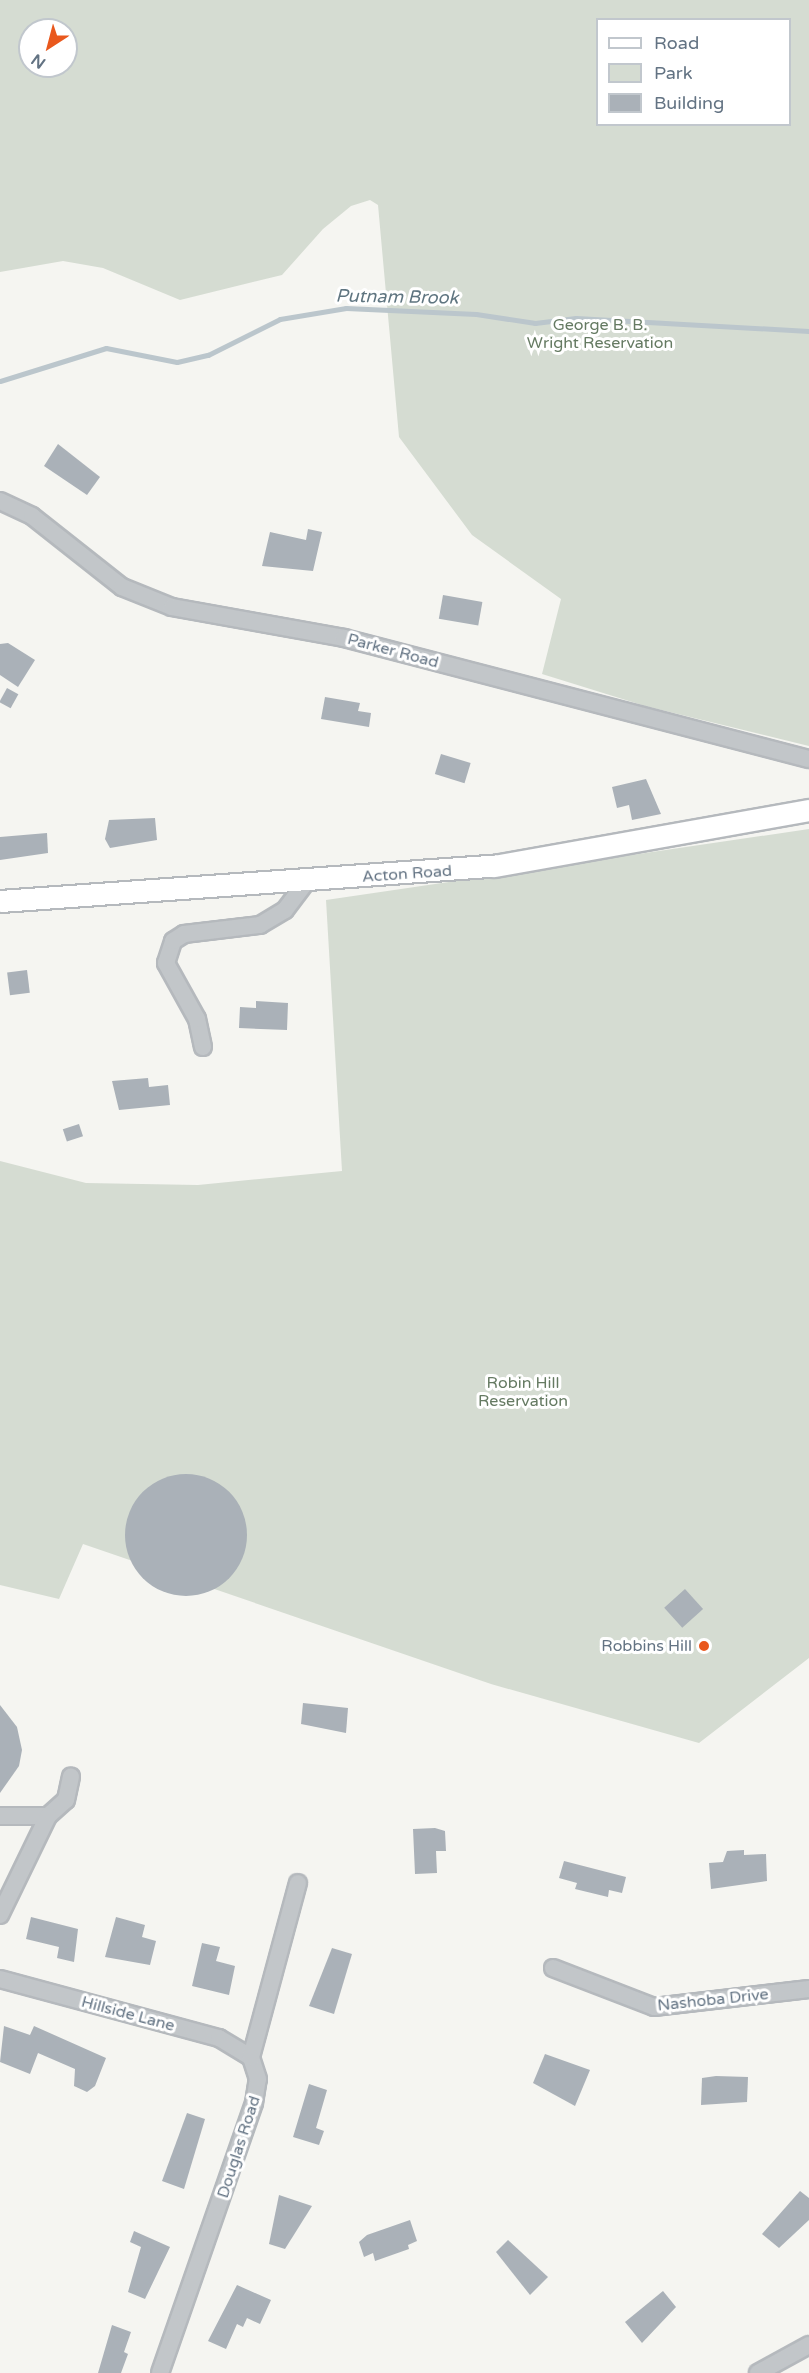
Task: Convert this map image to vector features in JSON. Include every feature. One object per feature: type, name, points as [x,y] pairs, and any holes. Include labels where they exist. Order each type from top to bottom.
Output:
[{"type":"main road","name":"Acton Road","points":[[0,901],[494,867],[809,810]]},
{"type":"street","name":"Parker Road","points":[[0,501],[32,516],[122,587],[172,607],[344,638],[809,759]]},
{"type":"street","points":[[203,1047],[197,1019],[166,963],[173,941],[184,934],[260,925],[285,910],[307,881]]},
{"type":"street","points":[[0,1915],[48,1816],[66,1800],[71,1777]]},
{"type":"street","points":[[0,1816],[48,1816]]},
{"type":"street","name":"Douglas Road","points":[[160,2373],[254,2103],[258,2079],[251,2057],[298,1883]]},
{"type":"street","name":"Nashoba Drive","points":[[553,1968],[654,2007],[809,1989]]},
{"type":"street","name":"Hillside Lane","points":[[0,1979],[219,2038],[251,2057]]},
{"type":"street","points":[[758,2373],[809,2345]]},
{"type":"green space","name":"George B. B. Wright Reservation","points":[[0,0],[809,0],[809,746],[645,706],[542,674],[561,599],[472,535],[399,437],[378,205],[370,200],[351,206],[323,229],[282,275],[180,300],[103,268],[63,261],[0,272]]},
{"type":"green space","name":"Robin Hill Reservation","points":[[809,829],[809,1658],[699,1743],[491,1684],[83,1544],[59,1599],[0,1585],[0,1161],[86,1183],[198,1185],[342,1171],[326,900]]},
{"type":"building","points":[[58,444],[100,477],[87,495],[44,466]]},
{"type":"building","points":[[308,529],[322,532],[313,571],[262,566],[270,532],[306,540]]},
{"type":"building","points":[[443,595],[482,602],[478,626],[439,619]]},
{"type":"building","points":[[8,643],[35,660],[18,687],[0,675],[0,644]]},
{"type":"building","points":[[7,688],[18,694],[11,708],[0,702]]},
{"type":"building","points":[[325,697],[360,703],[358,711],[371,713],[369,727],[321,719]]},
{"type":"building","points":[[441,754],[471,763],[465,783],[435,774]]},
{"type":"building","points":[[646,779],[661,814],[632,820],[629,805],[617,808],[612,787]]},
{"type":"building","points":[[155,818],[157,840],[110,848],[105,839],[109,820]]},
{"type":"building","points":[[47,833],[48,853],[0,860],[0,837]]},
{"type":"building","points":[[27,970],[30,993],[10,995],[7,972]]},
{"type":"building","points":[[256,1001],[288,1003],[287,1030],[239,1028],[240,1007],[256,1008]]},
{"type":"building","points":[[148,1078],[149,1087],[168,1085],[170,1105],[119,1110],[112,1081]]},
{"type":"building","points":[[79,1124],[83,1136],[67,1142],[63,1129]]},
{"type":"building","points":[[186,1474],[209,1479],[220,1484],[229,1492],[237,1501],[242,1512],[247,1535],[242,1558],[237,1569],[229,1578],[220,1586],[209,1591],[186,1596],[163,1591],[152,1586],[143,1578],[135,1569],[130,1558],[125,1535],[130,1512],[135,1501],[143,1492],[152,1484],[163,1479]]},
{"type":"building","points":[[685,1589],[703,1609],[682,1628],[664,1608]]},
{"type":"building","points":[[303,1703],[348,1708],[346,1733],[301,1724]]},
{"type":"building","points":[[0,1705],[17,1727],[22,1750],[19,1766],[0,1793]]},
{"type":"building","points":[[435,1828],[445,1831],[446,1851],[436,1851],[437,1873],[415,1874],[413,1829]]},
{"type":"building","points":[[744,1850],[744,1855],[766,1854],[767,1881],[711,1889],[709,1863],[723,1862],[727,1851]]},
{"type":"building","points":[[564,1861],[626,1877],[622,1893],[609,1890],[608,1897],[575,1889],[577,1883],[559,1878]]},
{"type":"building","points":[[31,1917],[78,1929],[74,1962],[57,1958],[59,1947],[26,1939]]},
{"type":"building","points":[[116,1917],[145,1925],[142,1937],[156,1941],[150,1965],[105,1957]]},
{"type":"building","points":[[202,1943],[220,1947],[216,1961],[235,1966],[229,1995],[192,1986]]},
{"type":"building","points":[[332,1948],[352,1954],[334,2014],[309,2006]]},
{"type":"building","points":[[4,2026],[30,2035],[34,2026],[106,2058],[95,2086],[87,2092],[74,2086],[75,2069],[38,2053],[30,2074],[0,2062]]},
{"type":"building","points":[[545,2054],[590,2070],[575,2106],[533,2083]]},
{"type":"building","points":[[748,2077],[747,2102],[701,2105],[702,2078]]},
{"type":"building","points":[[309,2084],[327,2090],[316,2128],[324,2131],[319,2145],[293,2137]]},
{"type":"building","points":[[187,2113],[205,2119],[184,2189],[162,2181]]},
{"type":"building","points":[[800,2191],[809,2198],[809,2220],[779,2248],[762,2234]]},
{"type":"building","points":[[279,2195],[312,2206],[285,2249],[269,2244]]},
{"type":"building","points":[[410,2220],[417,2241],[408,2245],[409,2249],[375,2261],[373,2253],[364,2257],[359,2242],[367,2235]]},
{"type":"building","points":[[134,2231],[170,2247],[145,2299],[128,2292],[141,2247],[130,2242]]},
{"type":"building","points":[[508,2240],[548,2277],[530,2295],[496,2252]]},
{"type":"building","points":[[237,2285],[271,2300],[260,2324],[247,2318],[243,2327],[237,2324],[226,2349],[208,2341]]},
{"type":"building","points":[[663,2291],[676,2307],[642,2343],[625,2322]]},
{"type":"building","points":[[112,2325],[131,2332],[124,2352],[128,2354],[121,2373],[98,2373]]},
{"type":"waterway","name":"Putnam Brook","points":[[0,381],[106,348],[177,362],[208,355],[280,319],[346,308],[476,314],[535,323],[576,318],[809,331]]},
{"type":"place","name":"Robbins Hill","points":[[704,1646]]}]
